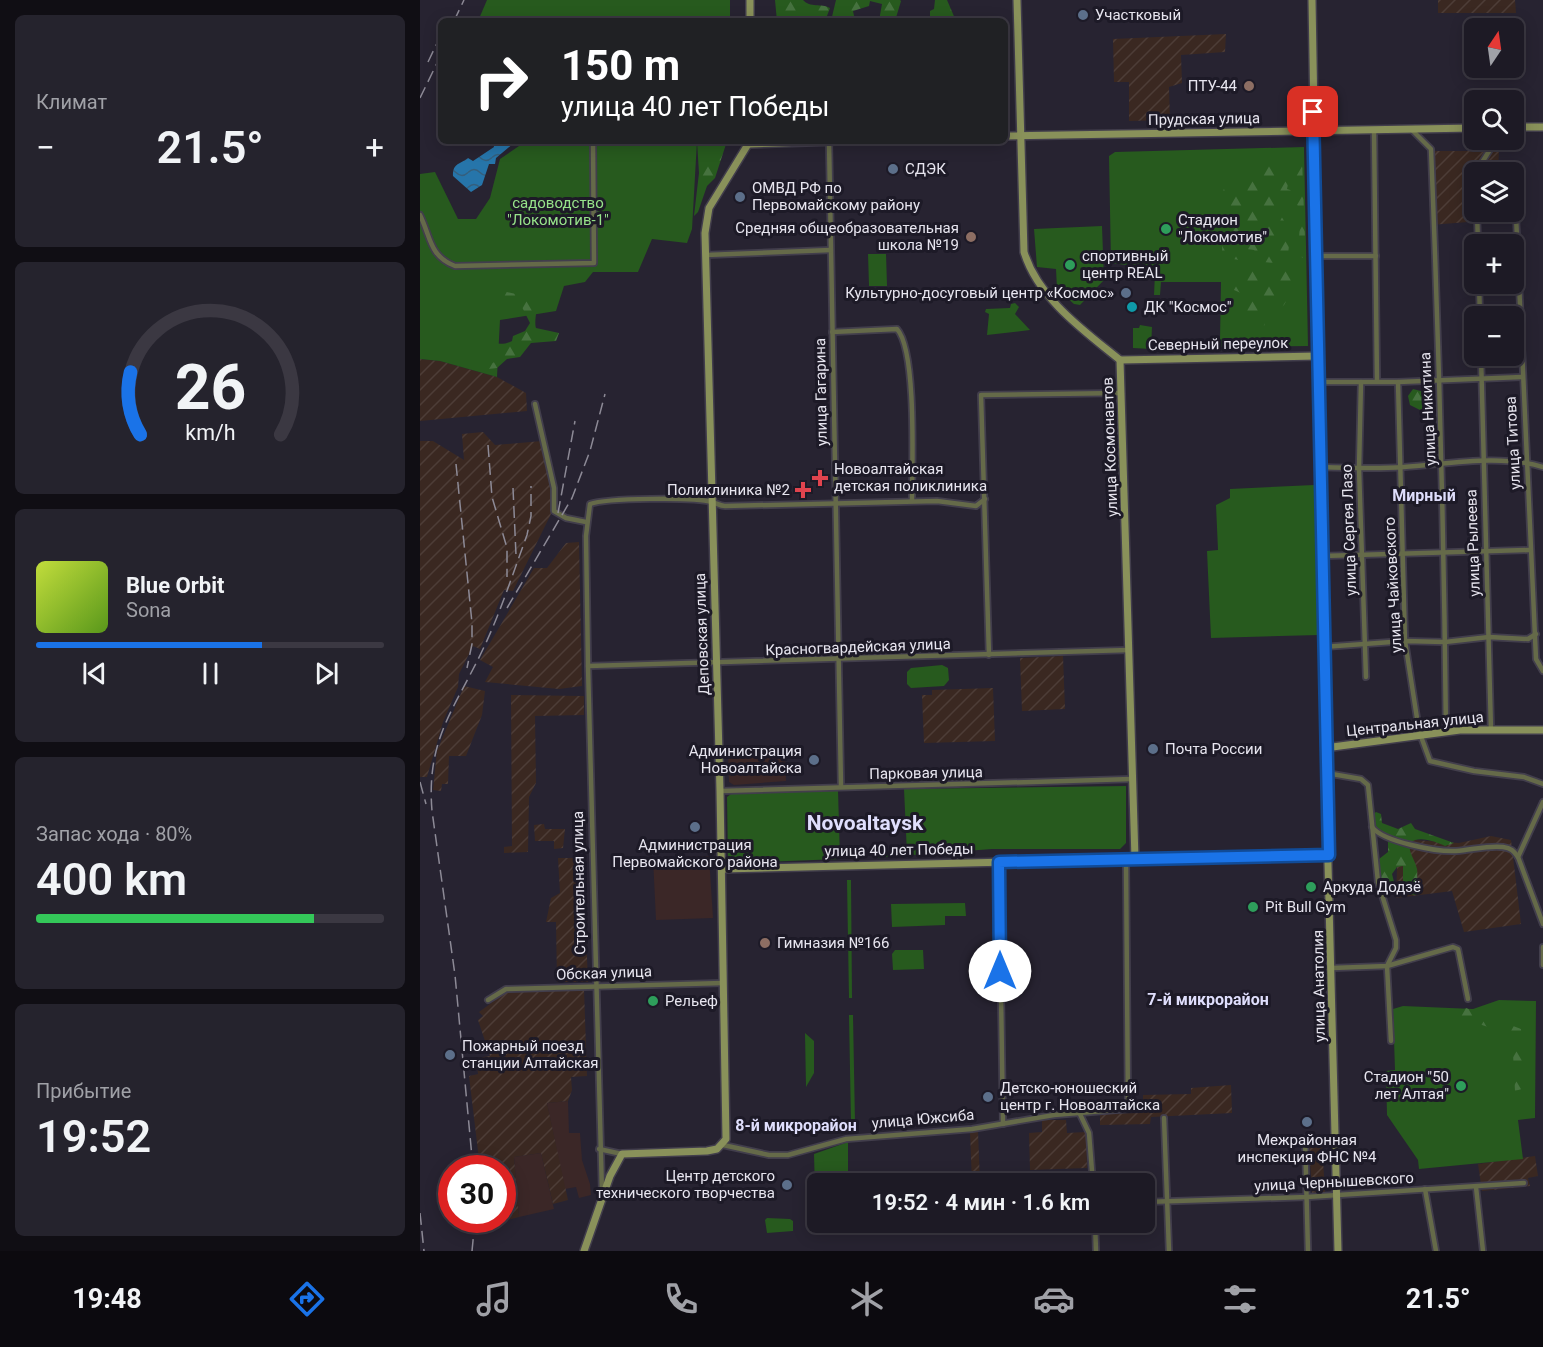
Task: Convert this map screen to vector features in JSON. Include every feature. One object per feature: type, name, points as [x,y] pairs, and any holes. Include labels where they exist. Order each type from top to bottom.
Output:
[{"type":"street","points":[[750,0],[750,18]]},
{"type":"street","name":"улица Космонавтов","points":[[1017,0],[1023,241],[1029,269],[1041,287],[1072,319],[1120,360],[1132,779],[1130,859]]},
{"type":"street","name":"улица Анатолия","points":[[1312,0],[1325,748],[1338,1251]]},
{"type":"street","points":[[1524,128],[1543,127]]},
{"type":"street","name":"Прудская улица","points":[[1008,136],[1464,128]]},
{"type":"street","name":"улица Никитина","points":[[1412,129],[1431,150],[1437,379],[1443,464],[1446,732]]},
{"type":"street","points":[[1374,130],[1377,381]]},
{"type":"street","points":[[420,215],[434,254],[442,261],[455,266],[594,263],[593,144]]},
{"type":"street","name":"Деповская улица","points":[[724,1142],[722,869],[706,255],[707,212],[749,144]]},
{"type":"street","name":"улица Гагарина","points":[[829,144],[841,786]]},
{"type":"street","name":"улица Титова","points":[[1516,222],[1522,377],[1528,462],[1529,550],[1536,659],[1543,671]]},
{"type":"street","points":[[706,255],[831,250]]},
{"type":"street","points":[[1316,256],[1376,256]]},
{"type":"street","points":[[832,332],[897,329],[902,335],[909,363],[912,501]]},
{"type":"street","name":"Северный переулок","points":[[1120,360],[1317,356]]},
{"type":"street","name":"улица Рылеева","points":[[1480,366],[1491,730]]},
{"type":"street","points":[[1318,382],[1481,380],[1522,377]]},
{"type":"street","name":"улица Сергея Лазо","points":[[1360,382],[1359,469],[1366,677]]},
{"type":"street","name":"улица Чайковского","points":[[1398,382],[1405,641],[1421,735],[1430,761],[1474,771],[1524,777],[1543,784]]},
{"type":"street","points":[[989,655],[981,395],[1121,393]]},
{"type":"street","points":[[535,404],[554,488],[555,511],[562,517],[586,522]]},
{"type":"street","points":[[1320,467],[1359,469],[1482,462],[1528,462],[1543,466]]},
{"type":"street","points":[[712,502],[725,506],[937,501],[976,507],[985,499]]},
{"type":"street","name":"Строительная улица","points":[[584,1251],[602,1196],[588,666],[587,510],[590,504],[598,501],[712,502]]},
{"type":"street","points":[[1322,556],[1529,550]]},
{"type":"street","points":[[1323,647],[1405,641],[1445,642],[1489,637],[1528,639],[1536,634]]},
{"type":"street","name":"Красногвардейская улица","points":[[588,666],[1129,650]]},
{"type":"street","name":"Центральная улица","points":[[1325,748],[1446,732],[1543,730]]},
{"type":"street","points":[[1326,773],[1361,779],[1366,783],[1378,882],[1396,940],[1396,948],[1387,966],[1391,1041]]},
{"type":"street","name":"Парковая улица","points":[[720,791],[1132,779]]},
{"type":"street","points":[[1518,857],[1543,802]]},
{"type":"street","points":[[1371,825],[1376,832],[1402,842],[1454,851],[1502,847],[1512,849],[1518,857],[1543,924]]},
{"type":"street","name":"улица 40 лет Победы","points":[[722,869],[1329,855]]},
{"type":"street","name":"улица Южсиба","points":[[599,1149],[622,1154],[707,1151],[724,1142],[759,1153],[788,1155],[846,1139],[1003,1124],[1079,1112],[1128,1109],[1130,859]]},
{"type":"street","points":[[999,862],[1003,1124]]},
{"type":"street","points":[[1332,968],[1387,966],[1453,947],[1458,949],[1468,999]]},
{"type":"street","points":[[1543,947],[1543,965]]},
{"type":"street","name":"Обская улица","points":[[488,1000],[506,989],[723,983]]},
{"type":"street","points":[[1079,1112],[1089,1133],[1092,1173]]},
{"type":"street","points":[[1164,1118],[1169,1251]]},
{"type":"street","points":[[1305,1138],[1308,1251]]},
{"type":"street","points":[[602,1196],[622,1154]]},
{"type":"street","name":"улица Чернышевского","points":[[1155,1202],[1307,1197],[1524,1183]]},
{"type":"street","points":[[1476,1187],[1483,1251]]},
{"type":"street","points":[[1425,1189],[1436,1251]]},
{"type":"street","points":[[1095,1233],[1096,1251]]},
{"type":"shaded area","points":[[1438,0],[1515,0],[1516,13],[1438,13]]},
{"type":"shaded area","points":[[1226,34],[1225,52],[1181,55],[1182,83],[1169,87],[1170,120],[1129,121],[1129,82],[1114,82],[1113,39]]},
{"type":"shaded area","points":[[1429,151],[1499,151],[1498,162],[1464,162],[1464,222],[1468,222],[1430,225]]},
{"type":"shaded area","points":[[420,359],[440,361],[497,377],[526,393],[527,411],[420,421]]},
{"type":"shaded area","points":[[483,432],[495,445],[542,441],[552,490],[551,514],[513,591],[504,590],[480,649],[473,646],[459,674],[458,687],[443,722],[427,777],[420,777],[420,441],[433,441],[464,460],[462,434]]},
{"type":"shaded area","points":[[579,542],[582,686],[559,689],[485,682],[493,667],[480,660],[534,568],[547,568],[566,543]]},
{"type":"shaded area","points":[[1063,656],[1065,709],[1022,711],[1020,658]]},
{"type":"shaded area","points":[[464,686],[485,691],[482,715],[466,756],[449,756],[448,784],[442,784],[441,791],[433,790],[437,751]]},
{"type":"shaded area","points":[[993,688],[995,741],[924,743],[922,695],[932,695],[932,690]]},
{"type":"shaded area","points":[[511,695],[584,696],[584,715],[535,716],[536,783],[529,797],[528,852],[504,853],[504,847],[512,846]]},
{"type":"shaded area","points":[[785,750],[786,781],[734,785],[729,782],[728,752]]},
{"type":"shaded area","points":[[544,824],[545,829],[565,829],[563,848],[554,849],[554,841],[535,841],[534,825]]},
{"type":"shaded area","points":[[1491,836],[1511,840],[1521,924],[1464,932],[1452,891],[1396,898],[1398,839],[1459,843]]},
{"type":"shaded area","points":[[709,856],[713,918],[656,920],[653,858]]},
{"type":"shaded area","points":[[558,858],[583,858],[588,982],[557,982],[556,922],[546,922],[551,898],[560,893]]},
{"type":"shaded area","points":[[584,989],[587,1076],[571,1077],[572,1090],[568,1101],[547,1103],[568,1200],[553,1204],[541,1153],[516,1157],[478,1155],[469,1076],[478,1074],[476,1058],[490,1056],[478,1020],[483,1016],[479,1012],[505,993]]},
{"type":"shaded area","points":[[1231,1085],[1232,1113],[1151,1117],[1150,1124],[1100,1125],[1100,1114],[1143,1113],[1143,1095],[1191,1094],[1191,1088]]},
{"type":"shaded area","points":[[568,1101],[569,1133],[580,1133],[582,1160],[590,1184],[591,1195],[579,1198],[576,1187],[565,1189],[547,1103]]},
{"type":"shaded area","points":[[1042,1120],[1066,1120],[1067,1133],[1086,1132],[1087,1168],[1030,1170],[1029,1133],[1042,1132]]},
{"type":"shaded area","points":[[970,1131],[978,1131],[980,1173],[972,1173]]},
{"type":"shaded area","points":[[1309,1143],[1322,1143],[1325,1193],[1312,1193]]},
{"type":"shaded area","points":[[541,1153],[554,1209],[519,1217],[516,1157]]},
{"type":"shaded area","points":[[1535,1156],[1538,1176],[1528,1178],[1530,1186],[1482,1191],[1478,1164]]},
{"type":"shaded area","points":[[516,1181],[519,1217],[516,1218]]},
{"type":"green space","points":[[487,0],[730,0],[730,18],[479,18]]},
{"type":"green space","points":[[775,0],[803,0],[809,4],[830,8],[826,18],[777,18]]},
{"type":"green space","points":[[836,0],[901,1],[896,18],[880,18],[882,4],[870,1],[869,6],[853,11],[854,18],[832,18]]},
{"type":"green space","points":[[935,0],[947,0],[955,18],[930,18],[930,11],[934,9]]},
{"type":"green space","name":"садоводство \"Локомотив-1\"","points":[[519,144],[697,144],[692,229],[687,243],[652,239],[638,272],[593,272],[585,282],[564,286],[556,311],[500,320],[497,377],[440,361],[420,359],[420,174],[435,172],[458,219],[476,219],[490,198],[500,159]]},
{"type":"green space","points":[[697,144],[726,144],[715,178],[707,186],[698,212],[694,216],[699,173]]},
{"type":"green space","points":[[1304,147],[1308,346],[1221,347],[1215,340],[1220,339],[1221,282],[1161,282],[1160,295],[1154,295],[1155,273],[1149,268],[1111,263],[1109,156],[1115,152]]},
{"type":"green space","points":[[1302,159],[1305,239],[1303,258],[1293,252],[1299,238],[1301,209],[1293,201],[1279,207],[1289,233],[1288,257],[1279,262],[1264,262],[1254,250],[1247,249],[1239,260],[1222,257],[1223,191],[1229,178],[1256,178],[1267,166],[1285,167],[1290,174],[1287,189],[1293,191],[1297,160]]},
{"type":"green space","name":"спортивный центр REAL","points":[[1102,226],[1104,280],[1080,305],[1074,304],[1057,289],[1056,269],[1037,267],[1034,229]]},
{"type":"green space","points":[[868,254],[886,254],[887,286],[869,286]]},
{"type":"green space","points":[[1248,268],[1284,271],[1297,269],[1301,274],[1284,305],[1266,317],[1264,327],[1254,326],[1246,321],[1236,305],[1243,294],[1234,290],[1230,281],[1237,270]]},
{"type":"green space","points":[[493,289],[534,298],[538,302],[536,328],[559,333],[556,341],[531,343],[520,357],[507,359],[497,368],[488,369],[486,365],[495,362],[496,355],[480,348],[479,344],[508,343],[512,341],[513,336],[525,331],[530,323],[522,307],[487,295],[488,291]]},
{"type":"green space","points":[[1015,303],[1019,307],[1015,314],[1030,330],[987,335],[989,314],[985,312],[986,309],[1010,308],[1011,304]]},
{"type":"green space","points":[[1140,325],[1152,327],[1151,349],[1133,348],[1133,328],[1139,328]]},
{"type":"green space","points":[[1413,389],[1432,394],[1435,400],[1434,407],[1420,410],[1410,405],[1408,396]]},
{"type":"green space","points":[[1314,485],[1319,635],[1211,638],[1207,551],[1218,550],[1216,505],[1230,498],[1230,489]]},
{"type":"green space","points":[[942,665],[948,668],[949,680],[944,686],[911,688],[907,684],[907,672],[911,668]]},
{"type":"green space","points":[[1126,786],[1126,843],[1120,849],[992,849],[873,858],[872,855],[907,854],[904,789]]},
{"type":"green space","points":[[838,790],[840,859],[733,863],[728,860],[727,797],[731,794]]},
{"type":"green space","points":[[1376,812],[1381,814],[1382,823],[1398,829],[1411,823],[1415,829],[1454,843],[1445,846],[1423,839],[1410,843],[1410,850],[1417,869],[1418,890],[1416,895],[1409,894],[1403,886],[1403,866],[1397,867],[1392,874],[1396,890],[1381,881],[1379,859],[1388,852],[1388,842],[1393,840],[1375,826],[1372,815]]},
{"type":"green space","points":[[847,880],[851,880],[852,998],[849,998]]},
{"type":"green space","points":[[965,903],[966,916],[945,916],[945,925],[892,927],[891,904]]},
{"type":"green space","points":[[895,950],[923,950],[924,969],[893,970],[892,954]]},
{"type":"green space","name":"Стадион \"50 лет Алтая\"","points":[[1499,1000],[1536,1001],[1535,1118],[1518,1120],[1523,1159],[1419,1169],[1418,1160],[1387,1115],[1386,1071],[1395,1070],[1393,1009],[1403,1006],[1473,1009]]},
{"type":"green space","points":[[1466,1008],[1521,1029],[1525,1088],[1515,1091],[1512,1035],[1455,1016]]},
{"type":"green space","points":[[849,1015],[853,1015],[855,1123],[851,1123]]},
{"type":"green space","points":[[805,1033],[814,1041],[814,1073],[806,1087]]},
{"type":"green space","points":[[848,1142],[848,1173],[814,1173],[814,1154]]},
{"type":"green space","points":[[767,1218],[790,1219],[793,1221],[793,1231],[767,1233],[765,1220]]},
{"type":"water","points":[[494,144],[513,144],[496,158],[495,164],[489,164],[482,185],[471,192],[453,176],[454,169],[468,158],[473,161],[494,147]]},
{"type":"railway","points":[[455,18],[464,0]]},
{"type":"railway","points":[[428,62],[438,41]]},
{"type":"railway","points":[[420,98],[438,61]]},
{"type":"railway","points":[[507,608],[572,498],[590,451],[605,394]]},
{"type":"railway","points":[[558,513],[575,421]]},
{"type":"railway","points":[[488,445],[492,497],[507,548],[507,577]]},
{"type":"railway","points":[[456,464],[472,623],[472,644],[467,668]]},
{"type":"railway","points":[[472,1155],[455,975],[432,811],[431,786],[438,743],[453,707],[490,633],[527,535],[531,516],[531,486]]},
{"type":"railway","points":[[513,488],[516,555]]},
{"type":"railway","points":[[420,782],[426,804]]},
{"type":"railway","points":[[420,1213],[424,1251]]},
{"type":"railway","points":[[472,1251],[474,1233]]},
{"type":"place","name":"Участковый","points":[[1083,15]]},
{"type":"place","name":"ПТУ-44","points":[[1249,86]]},
{"type":"place","name":"СДЭК","points":[[893,169]]},
{"type":"place","name":"ОМВД РФ по Первомайскому району","points":[[740,197]]},
{"type":"place","name":"Стадион \"Локомотив\"","points":[[1166,229]]},
{"type":"place","name":"Средняя общеобразовательная школа №19","points":[[971,237]]},
{"type":"place","name":"спортивный центр REAL","points":[[1070,265]]},
{"type":"place","name":"Культурно-досуговый центр «Космос»","points":[[1126,293]]},
{"type":"place","name":"ДК \"Космос\"","points":[[1132,307]]},
{"type":"place","name":"Новоалтайская детская поликлиника","points":[[820,478]]},
{"type":"place","name":"Поликлиника №2","points":[[803,490]]},
{"type":"place","name":"Почта России","points":[[1153,749]]},
{"type":"place","name":"Администрация Новоалтайска","points":[[814,760]]},
{"type":"place","name":"Администрация Первомайского района","points":[[695,827]]},
{"type":"place","name":"Аркуда Додзё","points":[[1311,887]]},
{"type":"place","name":"Pit Bull Gym","points":[[1253,907]]},
{"type":"place","name":"Гимназия №166","points":[[765,943]]},
{"type":"place","name":"Рельеф","points":[[653,1001]]},
{"type":"place","name":"Пожарный поезд станции Алтайская","points":[[450,1055]]},
{"type":"place","name":"Стадион \"50 лет Алтая\"","points":[[1461,1086]]},
{"type":"place","name":"Детско-юношеский центр г. Новоалтайска","points":[[988,1097]]},
{"type":"place","name":"Межрайонная инспекция ФНС №4","points":[[1307,1122]]},
{"type":"place","name":"Центр детского технического творчества","points":[[787,1185]]},
{"type":"district","name":"Мирный","points":[[1424,495]]},
{"type":"district","name":"Novoaltaysk","points":[[865,823]]},
{"type":"district","name":"7-й микрорайон","points":[[1208,999]]},
{"type":"district","name":"8-й микрорайон","points":[[796,1125]]},
{"type":"route","points":[[1000,971],[999,862],[1329,855],[1313,112]]}]
